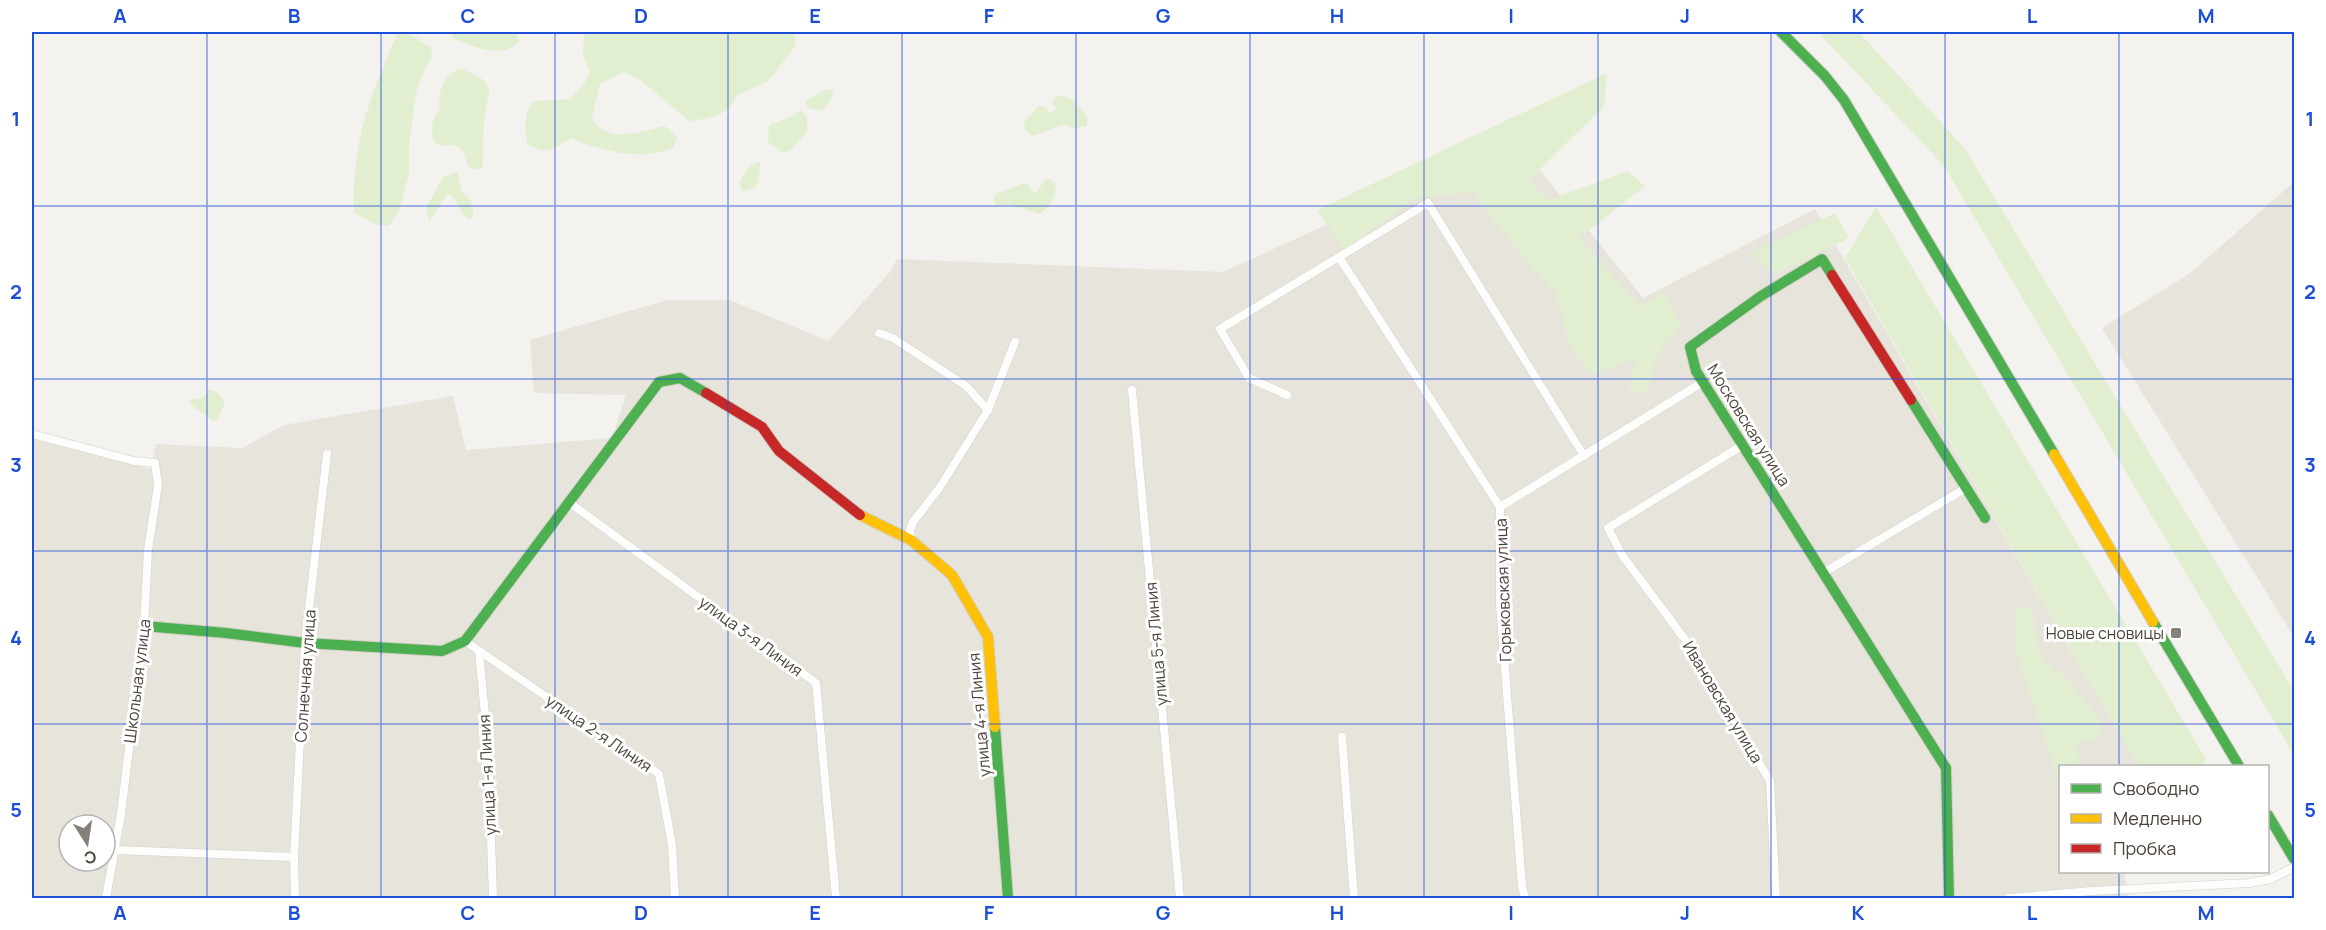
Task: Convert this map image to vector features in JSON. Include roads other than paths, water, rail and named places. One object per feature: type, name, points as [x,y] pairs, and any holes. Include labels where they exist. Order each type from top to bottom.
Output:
[{"type":"street","points":[[1781,32],[1825,76],[1844,100],[2238,765]]},
{"type":"street","points":[[1287,395],[1249,378],[1220,329],[1428,203],[1584,456]]},
{"type":"street","name":"Горьковская улица","points":[[1339,256],[1500,507],[1500,605],[1522,886],[1525,898]]},
{"type":"street","name":"Московская улица","points":[[1949,898],[1946,768],[1696,371],[1690,347],[1761,296],[1822,260],[1985,518]]},
{"type":"street","points":[[879,333],[893,338],[966,386],[988,410]]},
{"type":"street","points":[[910,540],[913,522],[940,486],[988,410],[1015,342]]},
{"type":"street","name":"улица 4-я Линия","points":[[570,503],[659,382],[680,378],[762,427],[779,451],[865,519],[910,540],[952,575],[988,637],[1008,898]]},
{"type":"street","points":[[1500,507],[1703,382]]},
{"type":"street","name":"улица 5-я Линия","points":[[1132,390],[1180,898]]},
{"type":"street","name":"Школьная улица","points":[[32,434],[134,460],[155,463],[158,485],[148,550],[144,626],[117,838]]},
{"type":"street","name":"Ивановская улица","points":[[1743,446],[1608,528],[1622,555],[1692,649],[1770,781],[1776,898]]},
{"type":"street","name":"Солнечная улица","points":[[295,898],[294,857],[305,643],[327,454]]},
{"type":"street","points":[[1823,573],[1966,488]]},
{"type":"street","points":[[144,626],[305,643],[442,651],[465,642],[570,503]]},
{"type":"street","name":"улица 3-я Линия","points":[[570,503],[816,683],[836,898]]},
{"type":"street","name":"улица 2-я Линия","points":[[465,642],[659,774],[672,845],[675,898]]},
{"type":"street","name":"улица 1-я Линия","points":[[478,651],[488,747],[493,898]]},
{"type":"street","points":[[1342,737],[1354,898]]},
{"type":"street","points":[[2269,817],[2292,852]]},
{"type":"street","points":[[117,850],[294,857]]},
{"type":"street","points":[[2009,898],[2092,891],[2249,883],[2271,879],[2295,867]]},
{"type":"street","name":"Школьная улица","points":[[106,898],[111,873]]},
{"type":"place","name":"Новые сновицы","points":[[2176,633]]}]
